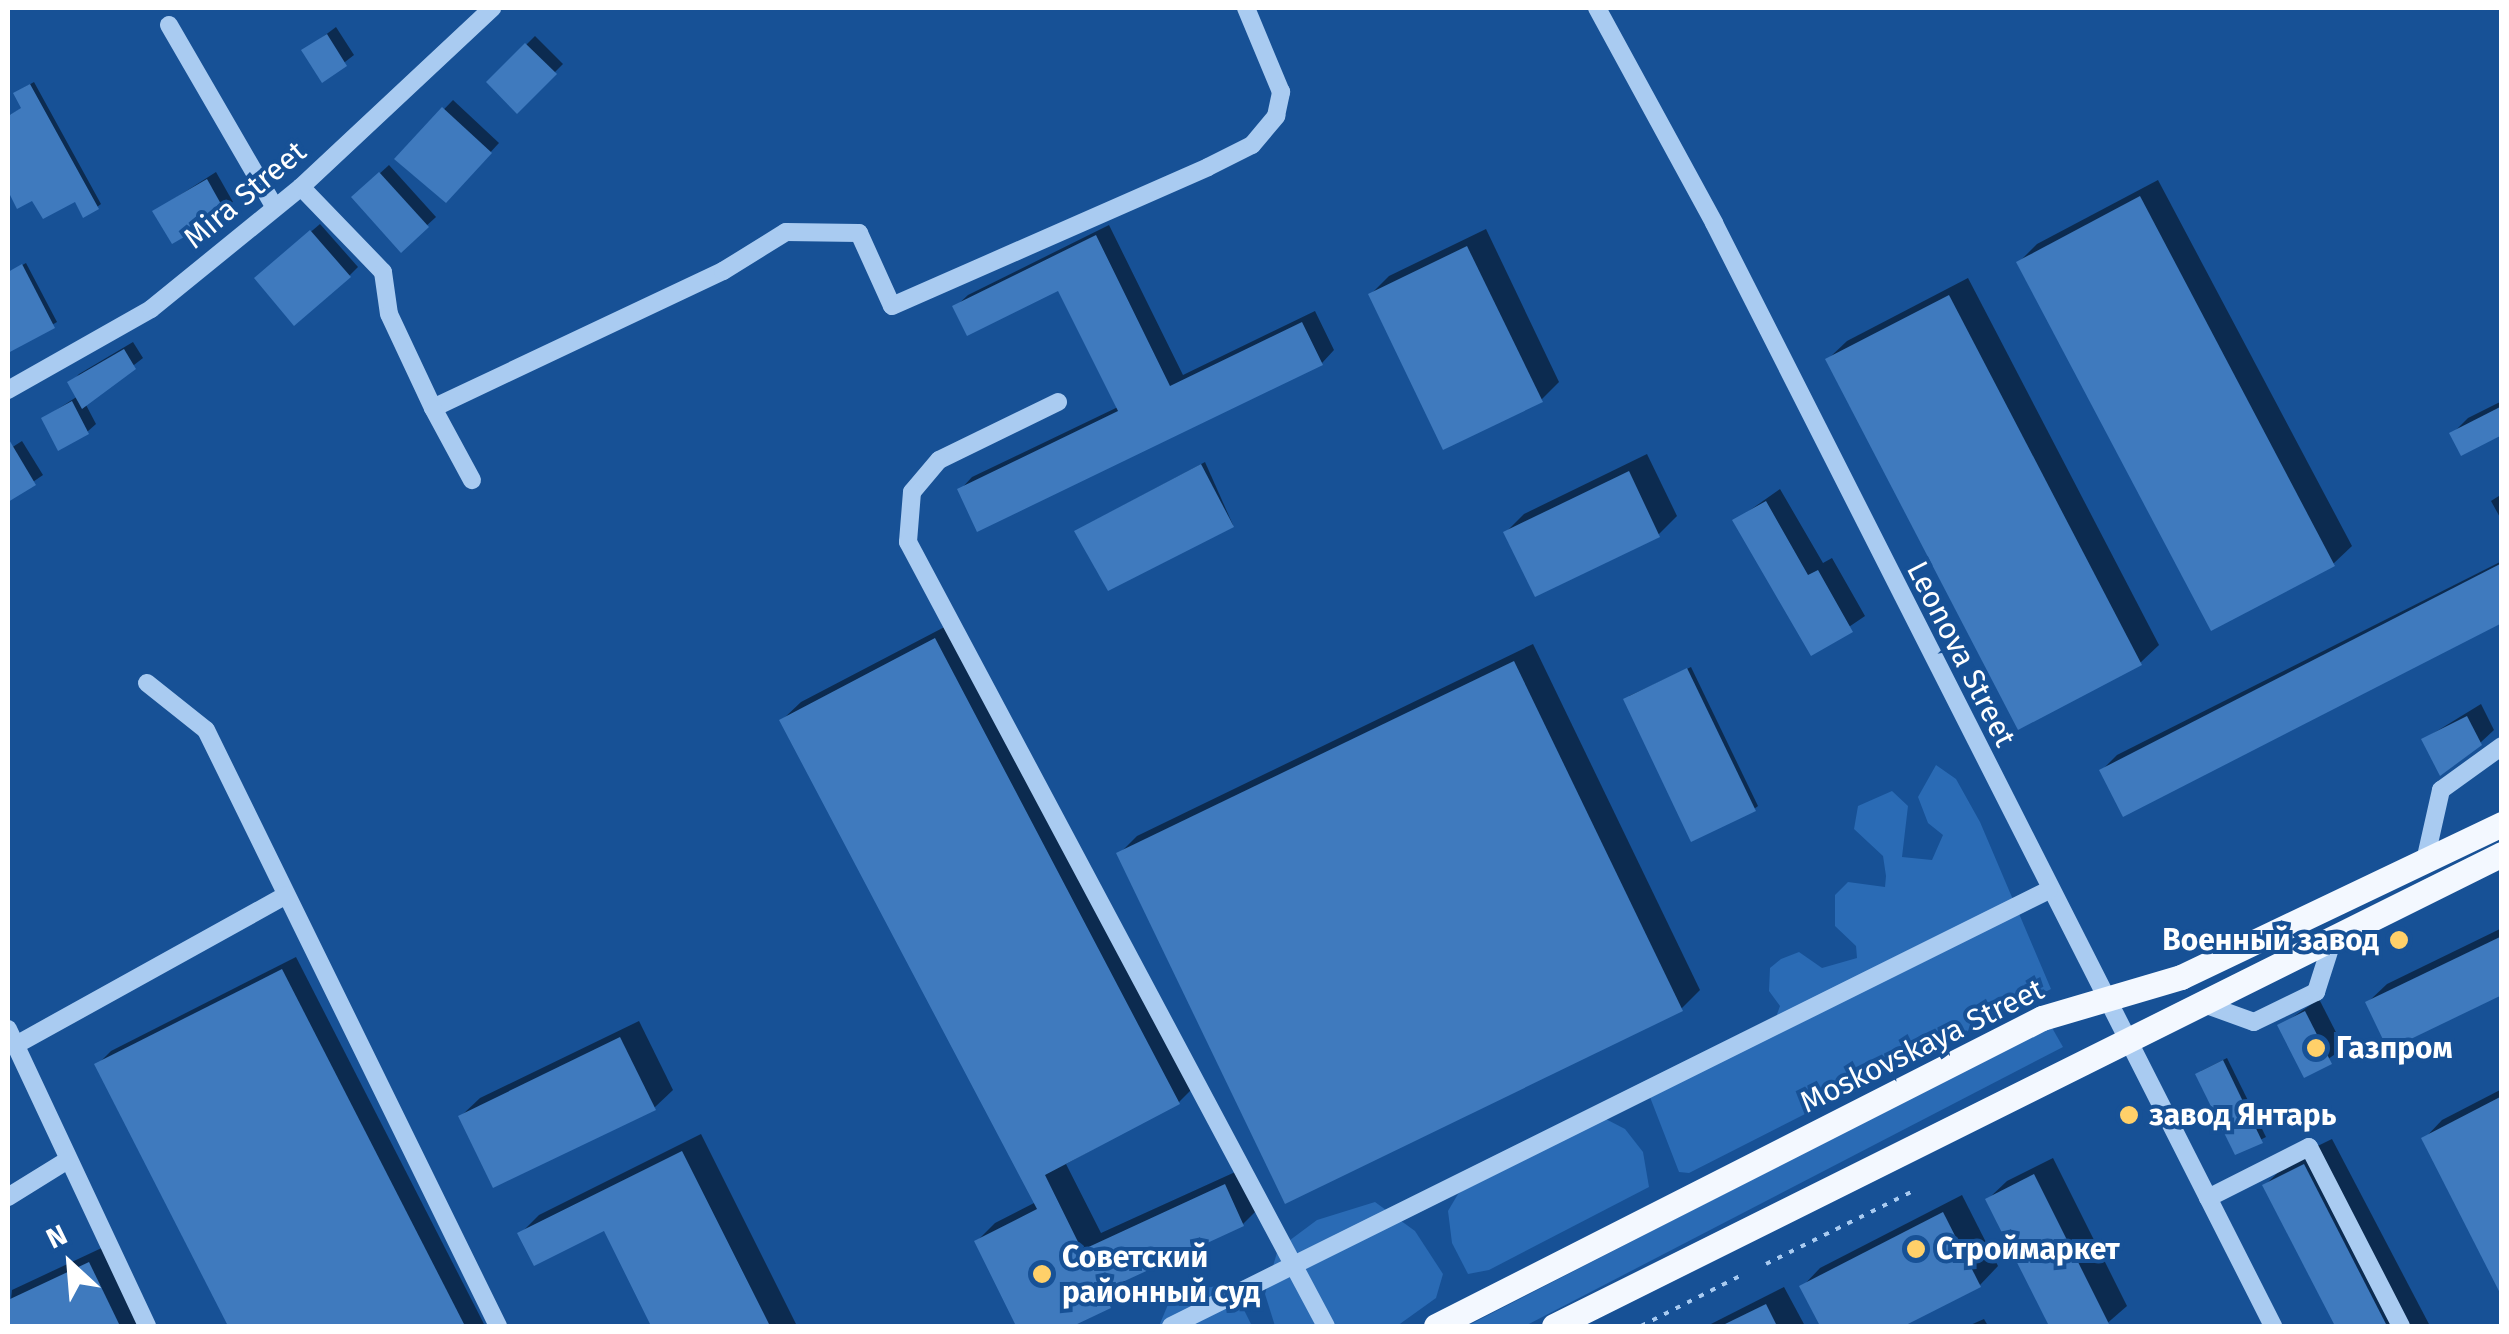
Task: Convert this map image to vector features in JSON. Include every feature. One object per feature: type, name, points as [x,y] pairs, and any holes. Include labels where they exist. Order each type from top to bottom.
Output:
[{"type":"main road","name":"Moskovskaya Street","points":[[1436,1326],[1988,1044],[2105,998],[2181,977],[2502,824]]},
{"type":"main road","points":[[1554,1326],[2131,1043],[2334,936],[2502,854]]},
{"type":"street","name":"Mira Street","points":[[8,390],[151,308],[300,187],[492,8]]},
{"type":"street","points":[[433,408],[723,271],[786,232],[859,232],[892,306],[1208,167],[1252,144],[1276,116],[1281,92],[1246,8]]},
{"type":"street","name":"Leonova Street","points":[[1597,8],[1714,223],[2048,890],[2131,1043],[2272,1326]]},
{"type":"street","points":[[168,25],[275,208]]},
{"type":"street","points":[[300,187],[384,272],[389,314],[472,480]]},
{"type":"street","points":[[1058,402],[939,460],[912,492],[908,542],[1092,896],[1326,1326]]},
{"type":"street","points":[[148,683],[206,730],[498,1326]]},
{"type":"street","points":[[2425,861],[2441,790],[2502,746]]},
{"type":"street","points":[[1172,1326],[2048,890]]},
{"type":"street","points":[[146,1326],[10,1038],[285,896]]},
{"type":"street","points":[[2204,1004],[2254,1022],[2316,992],[2334,936]]},
{"type":"street","points":[[2208,1198],[2310,1148],[2401,1326]]},
{"type":"street","points":[[8,1197],[68,1160]]},
{"type":"path","points":[[1766,1264],[1915,1190]]},
{"type":"path","points":[[1641,1326],[1742,1276]]},
{"type":"shaded area","points":[[1936,765],[1956,779],[1980,822],[2051,989],[1689,1173],[1679,1172],[1648,1092],[1771,1031],[1780,1006],[1769,991],[1770,968],[1781,959],[1799,952],[1822,968],[1857,958],[1856,946],[1835,926],[1835,895],[1848,882],[1885,887],[1886,876],[1883,856],[1854,829],[1858,806],[1892,791],[1908,806],[1902,857],[1932,860],[1943,835],[1928,823],[1918,797]]},
{"type":"shaded area","points":[[2051,1026],[2063,1047],[1525,1326],[1467,1326]]},
{"type":"shaded area","points":[[1598,1115],[1625,1129],[1643,1152],[1649,1187],[1489,1270],[1468,1274],[1452,1243],[1448,1211],[1458,1194],[1528,1141]]},
{"type":"shaded area","points":[[1375,1202],[1415,1231],[1443,1274],[1436,1298],[1397,1326],[1275,1326],[1265,1294],[1278,1249],[1317,1220]]},
{"type":"shaded area","points":[[1221,1285],[1238,1298],[1252,1326],[1159,1326],[1172,1295]]},
{"type":"building","points":[[327,34],[347,66],[322,83],[301,50]]},
{"type":"building","points":[[525,43],[557,74],[517,114],[486,82]]},
{"type":"building","points":[[30,84],[99,209],[83,218],[75,202],[43,219],[32,201],[17,209],[8,191],[8,116],[21,108],[13,93]]},
{"type":"building","points":[[442,107],[492,153],[446,203],[394,159]]},
{"type":"building","points":[[379,172],[429,227],[401,253],[351,197]]},
{"type":"building","points":[[207,179],[226,213],[172,244],[152,211]]},
{"type":"building","points":[[2140,196],[2335,566],[2211,631],[2016,262]]},
{"type":"building","points":[[310,230],[351,277],[294,326],[254,278]]},
{"type":"building","points":[[1096,235],[1170,386],[1302,322],[1323,365],[977,532],[957,489],[1118,411],[1058,291],[967,336],[952,306]]},
{"type":"building","points":[[1467,246],[1543,402],[1443,450],[1368,294]]},
{"type":"building","points":[[22,264],[55,328],[8,353],[8,272]]},
{"type":"building","points":[[1949,295],[2142,665],[2018,730],[1825,359]]},
{"type":"building","points":[[124,349],[136,369],[82,409],[67,382]]},
{"type":"building","points":[[72,401],[89,434],[58,451],[41,418]]},
{"type":"building","points":[[2502,406],[2502,435],[2461,456],[2449,433]]},
{"type":"building","points":[[8,438],[36,485],[8,502]]},
{"type":"building","points":[[1201,464],[1234,527],[1108,591],[1074,531]]},
{"type":"building","points":[[1629,471],[1660,537],[1535,597],[1503,532]]},
{"type":"building","points":[[1766,501],[1808,575],[1818,570],[1853,632],[1811,656],[1732,520]]},
{"type":"building","points":[[2502,563],[2502,623],[2123,817],[2099,770]]},
{"type":"building","points":[[935,638],[1180,1104],[1045,1175],[1082,1250],[1225,1184],[1244,1226],[1103,1291],[1111,1308],[1073,1326],[1016,1326],[974,1241],[1037,1209],[779,720]]},
{"type":"building","points":[[1514,661],[1683,1011],[1285,1204],[1116,853]]},
{"type":"building","points":[[1687,668],[1756,811],[1691,842],[1623,699]]},
{"type":"building","points":[[2467,716],[2482,745],[2440,776],[2421,739]]},
{"type":"building","points":[[2502,936],[2502,995],[2388,1050],[2365,1002]]},
{"type":"building","points":[[282,969],[465,1326],[228,1326],[94,1064]]},
{"type":"building","points":[[2305,1011],[2332,1064],[2304,1078],[2277,1025]]},
{"type":"building","points":[[620,1037],[656,1110],[493,1188],[458,1116]]},
{"type":"building","points":[[2223,1060],[2263,1143],[2235,1155],[2195,1074]]},
{"type":"building","points":[[2502,1096],[2502,1297],[2421,1138]]},
{"type":"building","points":[[682,1151],[770,1326],[651,1326],[604,1231],[534,1266],[517,1233]]},
{"type":"building","points":[[2304,1164],[2387,1326],[2335,1326],[2262,1185]]},
{"type":"building","points":[[2034,1174],[2110,1326],[2049,1326],[1985,1199]]},
{"type":"building","name":"Строймаркет","points":[[1943,1212],[1981,1287],[1904,1326],[1820,1326],[1799,1286]]},
{"type":"building","points":[[89,1262],[120,1326],[8,1326],[8,1300]]},
{"type":"building","points":[[1766,1304],[1777,1326],[1721,1326]]},
{"type":"place","name":"Военный завод","points":[[2399,940]]},
{"type":"place","name":"Газпром","points":[[2316,1048]]},
{"type":"place","name":"завод Янтарь","points":[[2129,1115]]},
{"type":"place","name":"Строймаркет","points":[[1916,1249]]},
{"type":"place","name":"Советский районный суд","points":[[1042,1274]]}]
